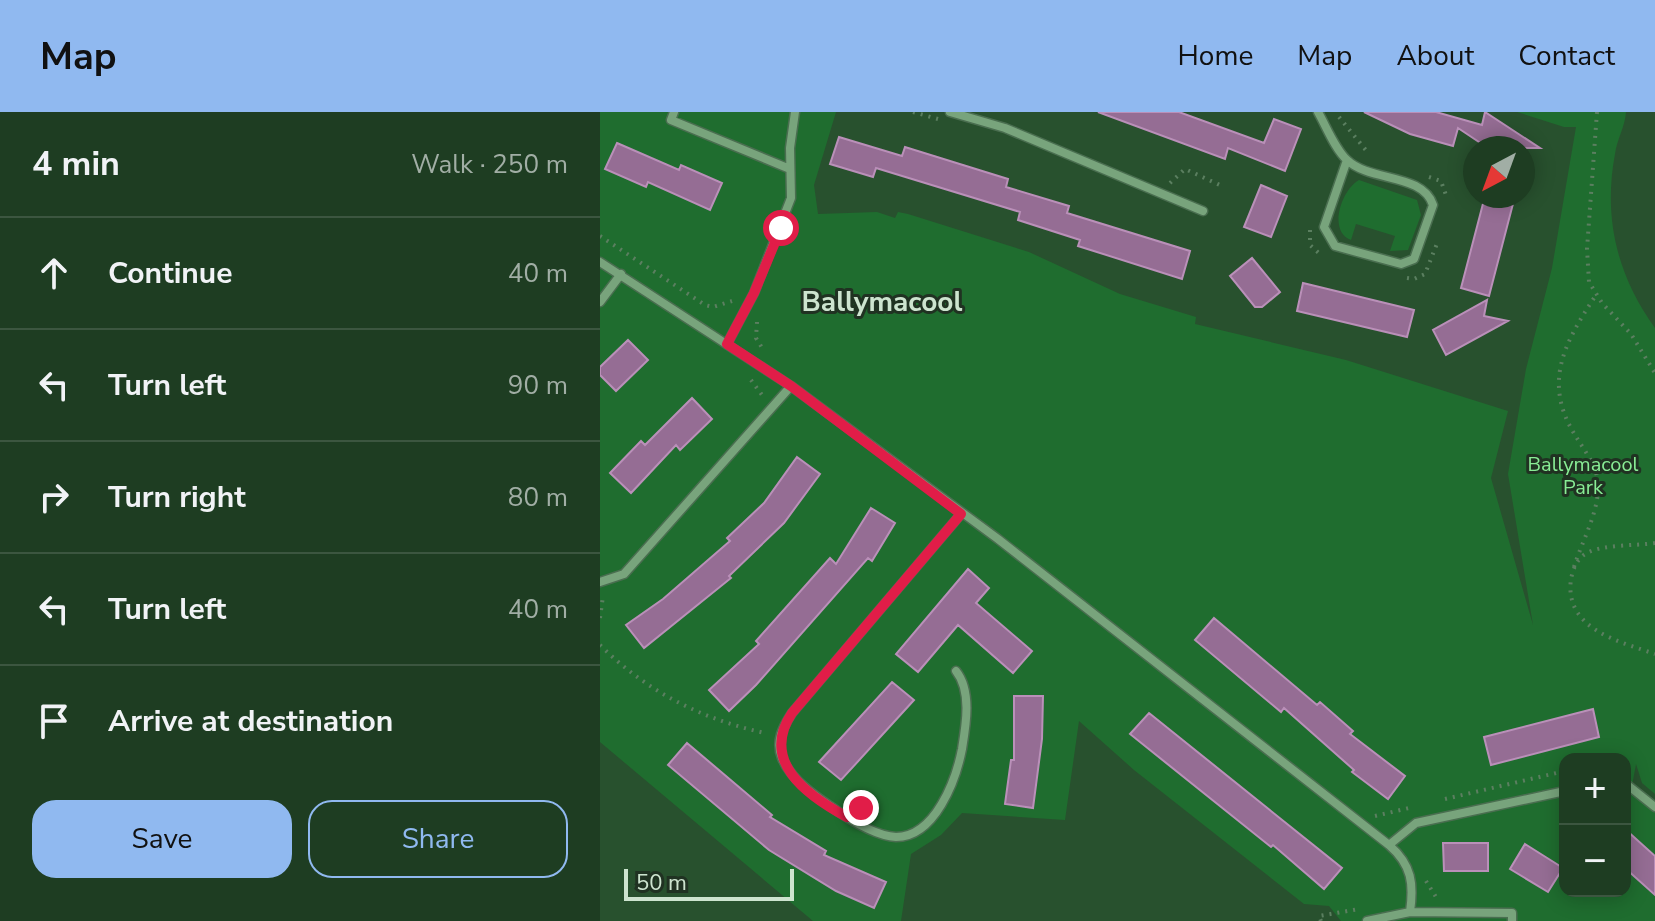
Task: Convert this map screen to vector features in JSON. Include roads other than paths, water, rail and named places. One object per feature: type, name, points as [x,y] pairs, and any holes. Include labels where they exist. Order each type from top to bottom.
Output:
[{"type":"street","points":[[674,112],[671,120],[790,169]]},
{"type":"street","points":[[727,344],[754,293],[791,198],[795,112]]},
{"type":"street","points":[[950,112],[1005,128],[1203,211]]},
{"type":"street","points":[[1318,112],[1347,160],[1420,188],[1430,198],[1433,205],[1414,259],[1401,264],[1335,246],[1328,238],[1324,227],[1347,160]]},
{"type":"street","points":[[600,262],[791,386],[1389,845],[1410,872],[1414,889],[1410,912]]},
{"type":"street","points":[[600,302],[621,274]]},
{"type":"street","points":[[600,582],[624,574],[791,386]]},
{"type":"street","points":[[956,671],[965,688],[961,755],[942,802],[917,831],[908,835],[887,835],[841,814],[804,786],[782,757],[779,736],[792,713],[961,514]]},
{"type":"street","points":[[1631,788],[1655,807]]},
{"type":"street","points":[[1389,845],[1416,823],[1559,792]]},
{"type":"street","points":[[1367,921],[1410,912],[1512,913],[1512,921]]},
{"type":"district","name":"Ballymacool","points":[[882,302]]},
{"type":"park label","name":"Ballymacool Park","points":[[1583,476]]}]
